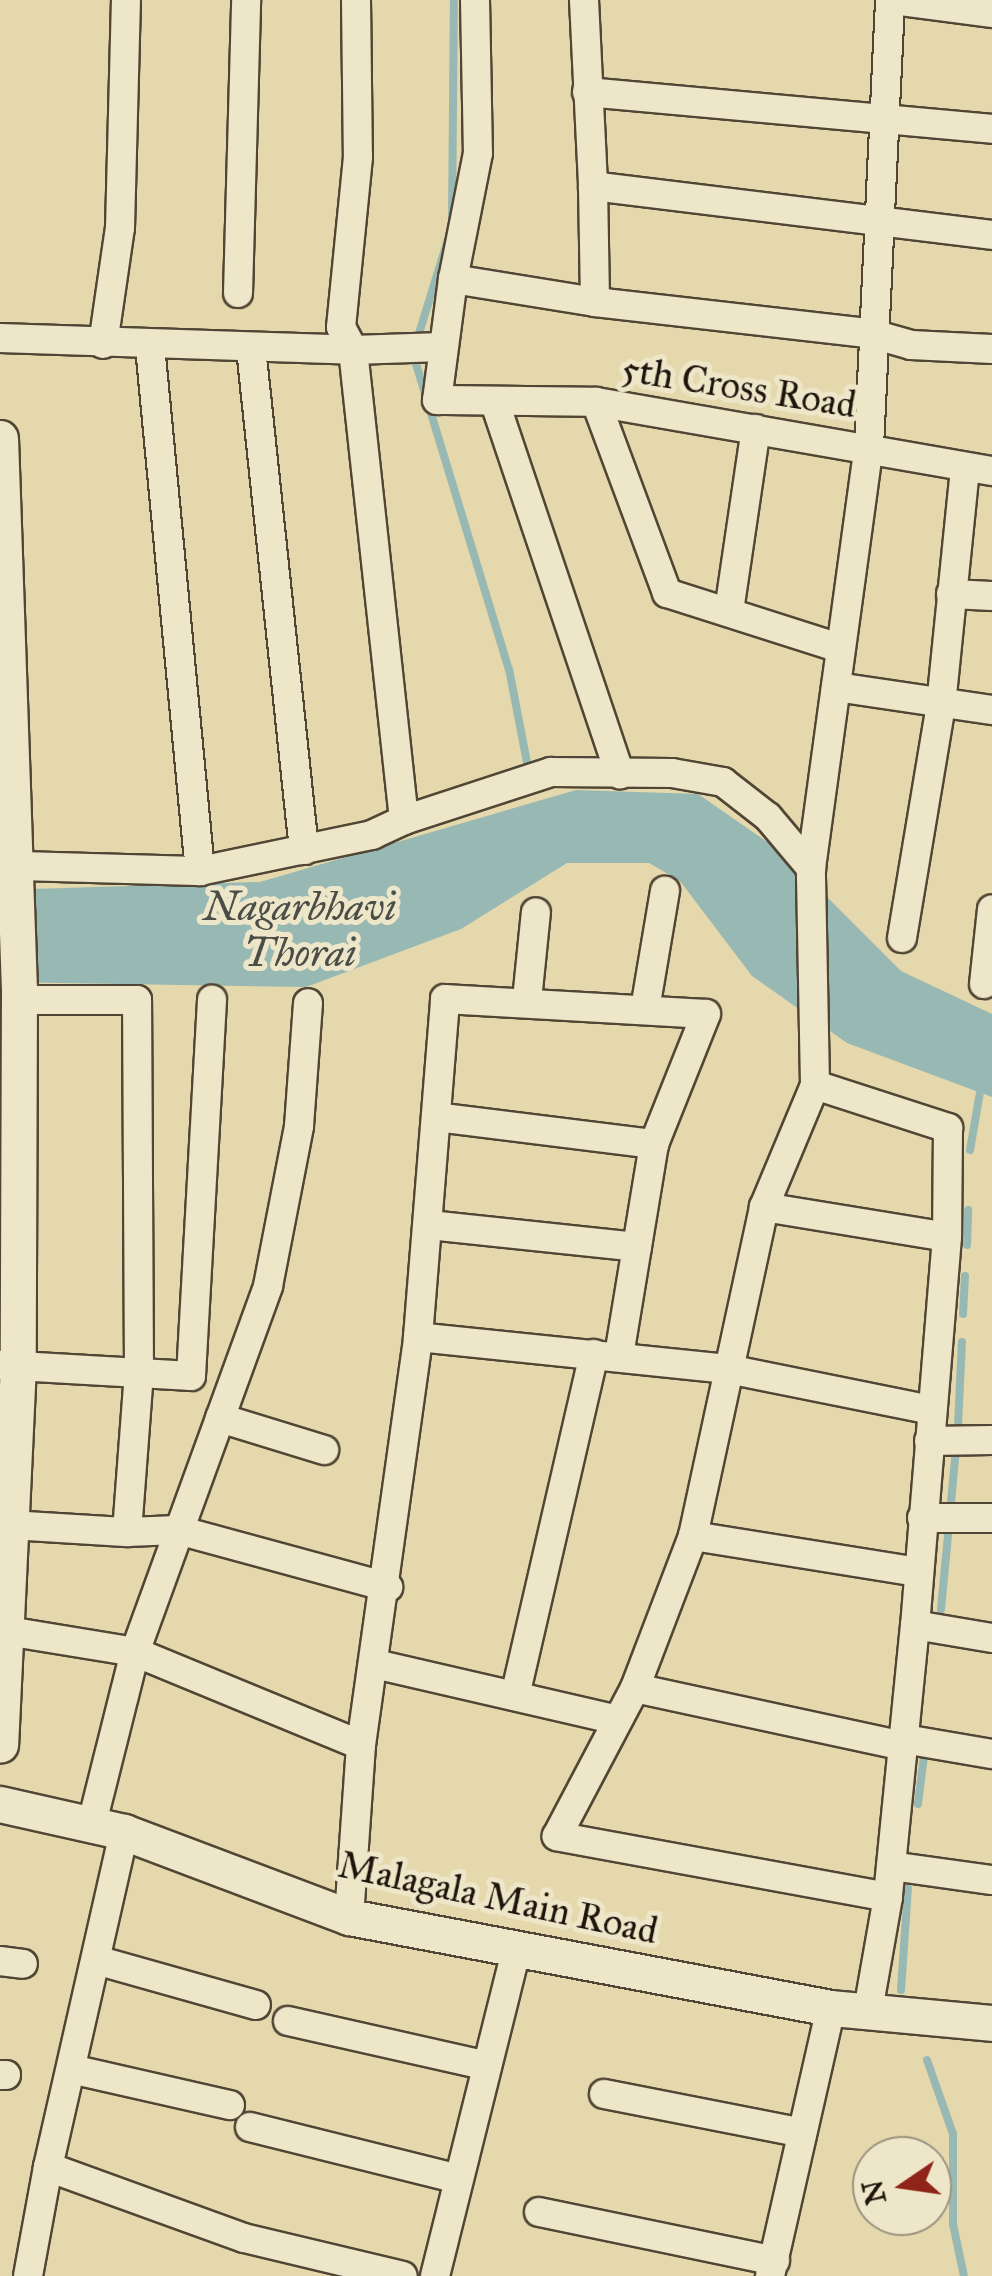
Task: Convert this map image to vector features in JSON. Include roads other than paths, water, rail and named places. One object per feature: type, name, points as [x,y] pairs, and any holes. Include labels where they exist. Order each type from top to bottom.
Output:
[{"type":"street","points":[[103,344],[120,228],[126,0]]},
{"type":"street","points":[[238,293],[246,0]]},
{"type":"street","points":[[356,0],[358,158],[341,327],[353,350],[404,820]]},
{"type":"street","points":[[0,338],[150,346],[353,350],[424,347],[452,279],[478,152],[475,0]]},
{"type":"street","points":[[584,0],[595,302]]},
{"type":"street","points":[[888,1897],[557,1836],[634,1688],[692,1536],[764,1207],[815,1085],[818,1042],[811,868],[869,446],[875,222],[886,116],[891,0],[945,3],[992,14]]},
{"type":"street","points":[[587,92],[886,116],[992,129]]},
{"type":"street","points":[[593,186],[992,235]]},
{"type":"street","points":[[452,279],[595,302],[870,333],[912,345],[992,349]]},
{"type":"street","points":[[150,346],[200,870]]},
{"type":"street","name":"5th Cross Road","points":[[424,347],[437,400],[496,404],[596,402],[869,446],[979,470]]},
{"type":"street","points":[[251,348],[304,850]]},
{"type":"street","points":[[596,402],[667,593],[839,648]]},
{"type":"street","points":[[496,404],[620,776]]},
{"type":"street","points":[[729,611],[756,429]]},
{"type":"street","points":[[0,438],[19,994],[9,1365],[11,1526],[0,1745]]},
{"type":"street","points":[[902,938],[941,705],[951,594],[979,470]]},
{"type":"street","points":[[951,594],[992,596]]},
{"type":"street","points":[[836,687],[992,710]]},
{"type":"street","points":[[17,874],[200,870],[304,850],[404,820],[512,779],[551,772],[620,776],[672,773],[723,782],[768,817],[811,868]]},
{"type":"street","points":[[646,1009],[666,890]]},
{"type":"street","points":[[984,984],[992,909]]},
{"type":"street","points":[[527,1000],[536,912]]},
{"type":"street","points":[[19,994],[138,1000],[139,1372],[127,1532]]},
{"type":"street","points":[[192,1376],[212,1000]]},
{"type":"street","points":[[349,1917],[361,1745],[388,1587],[418,1336],[444,1000],[527,1000],[706,1014],[654,1144],[637,1247],[515,1696]]},
{"type":"street","points":[[28,2276],[48,2167],[96,1960],[108,1827],[135,1652],[268,1286],[299,1126],[308,1003]]},
{"type":"street","points":[[815,1085],[948,1128],[947,1237],[915,1625],[888,1897],[868,2010]]},
{"type":"street","points":[[437,1117],[654,1144]]},
{"type":"street","points":[[764,1207],[947,1237]]},
{"type":"street","points":[[429,1225],[637,1247]]},
{"type":"street","points":[[418,1336],[728,1370],[932,1410]]},
{"type":"street","points":[[9,1365],[192,1376],[234,1385]]},
{"type":"street","points":[[220,1418],[324,1450]]},
{"type":"street","points":[[929,1440],[992,1440]]},
{"type":"street","points":[[922,1518],[992,1518]]},
{"type":"street","points":[[11,1526],[127,1532],[178,1530],[388,1587]]},
{"type":"street","points":[[692,1536],[917,1572]]},
{"type":"street","points":[[915,1625],[992,1638]]},
{"type":"street","points":[[8,1631],[135,1652],[361,1745]]},
{"type":"street","points":[[375,1664],[618,1720]]},
{"type":"street","points":[[634,1688],[903,1743],[992,1754]]},
{"type":"street","name":"Malagala Main Road","points":[[0,1804],[108,1827],[349,1917],[831,2008],[992,2022]]},
{"type":"street","points":[[891,1866],[992,1880]]},
{"type":"street","points":[[435,2276],[516,1948]]},
{"type":"street","points":[[96,1960],[256,2005]]},
{"type":"street","points":[[540,2212],[772,2268],[831,2008]]},
{"type":"street","points":[[288,2021],[487,2066]]},
{"type":"street","points":[[72,2069],[230,2105]]},
{"type":"street","points":[[604,2094],[802,2134]]},
{"type":"street","points":[[250,2127],[458,2179]]},
{"type":"street","points":[[48,2167],[244,2238],[403,2276]]},
{"type":"water","name":"Nagarbhavi Thorai","points":[[576,790],[698,794],[783,853],[901,971],[992,1014],[992,1097],[847,1043],[752,976],[680,881],[649,863],[567,863],[461,929],[306,987],[0,982],[0,890],[260,882]]},
{"type":"waterway","points":[[452,220],[454,0]]},
{"type":"waterway","points":[[417,340],[448,239]]},
{"type":"waterway","points":[[413,354],[509,669],[529,773]]},
{"type":"waterway","points":[[970,1150],[981,1086]]},
{"type":"waterway","points":[[967,1245],[968,1210]]},
{"type":"waterway","points":[[963,1314],[965,1276]]},
{"type":"waterway","points":[[958,1426],[962,1342]]},
{"type":"waterway","points":[[950,1513],[956,1448]]},
{"type":"waterway","points":[[941,1609],[948,1535]]},
{"type":"waterway","points":[[918,1804],[924,1756]]},
{"type":"waterway","points":[[901,1990],[908,1888]]},
{"type":"waterway","points":[[927,2060],[953,2134],[953,2224],[964,2276]]}]
